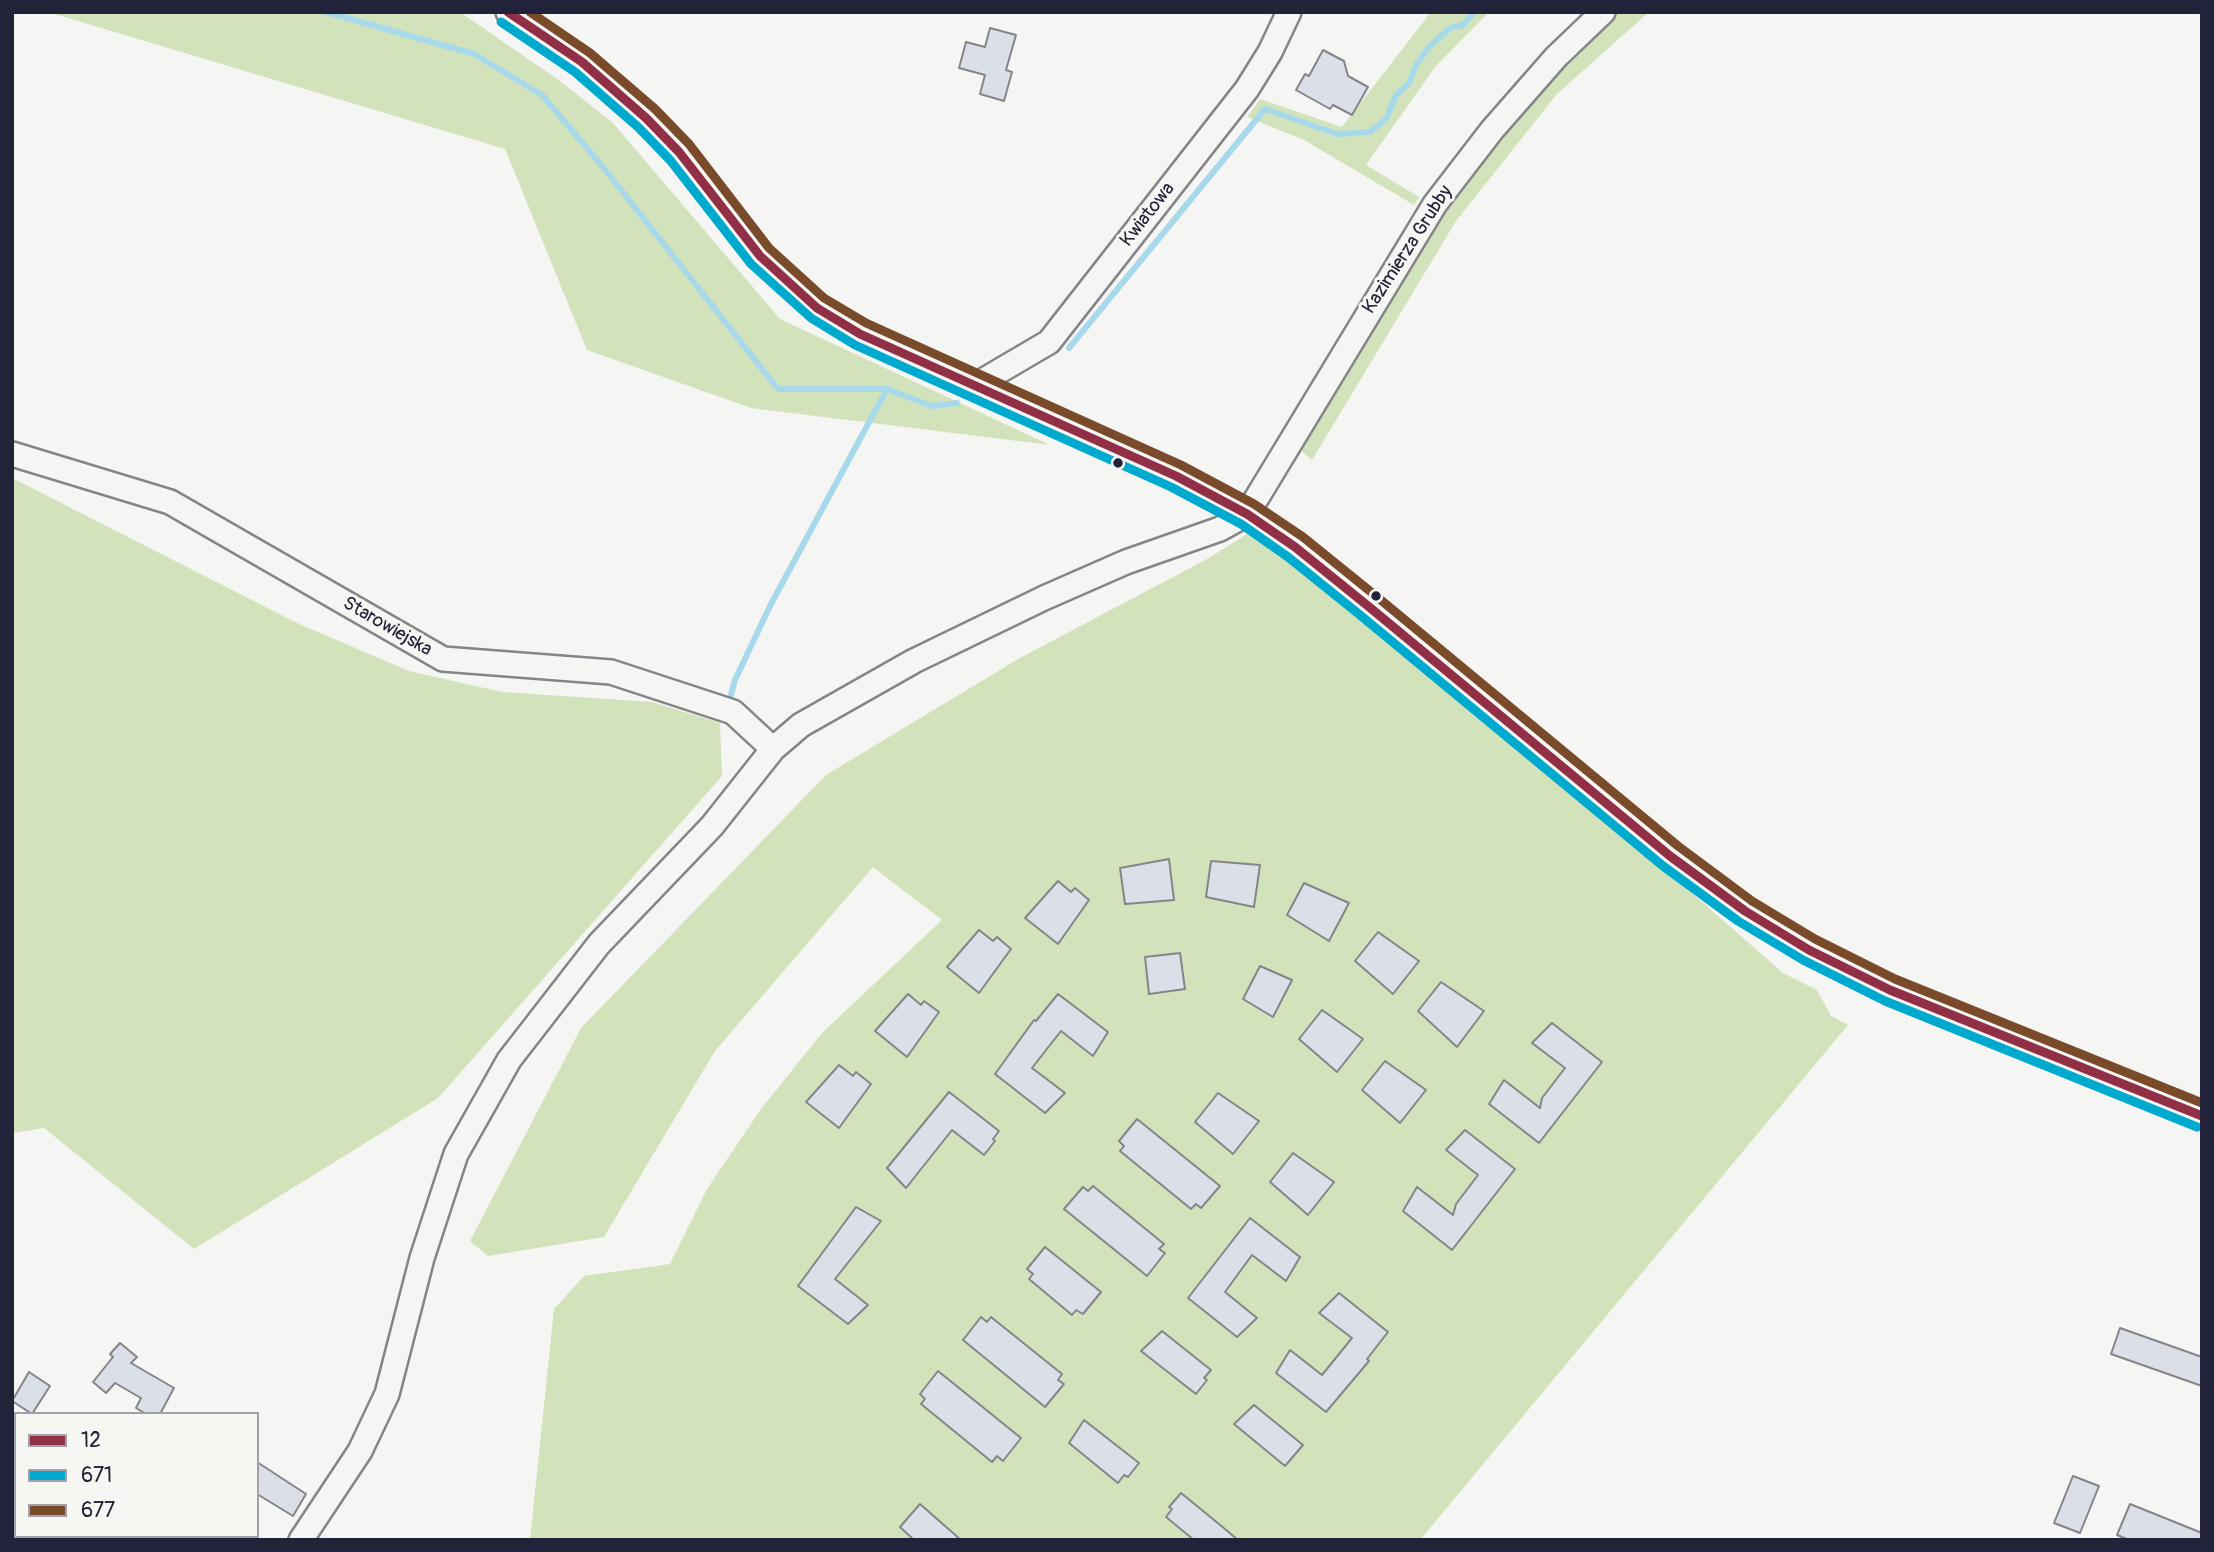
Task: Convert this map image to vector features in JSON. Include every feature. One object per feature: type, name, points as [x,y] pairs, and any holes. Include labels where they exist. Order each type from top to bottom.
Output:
[{"type":"street","points":[[508,12],[582,62],[646,118],[679,152],[760,256],[817,308],[860,334],[1176,476],[1247,514],[1295,547],[1670,856],[1745,911],[1809,950],[1890,990],[2202,1116]]},
{"type":"street","name":"Kwiatowa","points":[[974,386],[1049,342],[1247,89],[1270,52],[1289,12]]},
{"type":"street","name":"Kazimierza Grubby","points":[[1247,514],[1435,204],[1492,130],[1556,57],[1603,12]]},
{"type":"street","name":"Starowiejska","points":[[12,454],[170,502],[443,659],[611,672],[733,712],[773,749]]},
{"type":"street","points":[[300,1540],[360,1451],[387,1394],[422,1258],[456,1154],[509,1060],[599,944],[712,826],[773,749],[801,725],[914,661],[1091,578],[1220,529],[1247,514]]},
{"type":"green space","points":[[48,12],[460,12],[560,81],[613,123],[780,319],[1050,445],[751,408],[587,350],[505,149]]},
{"type":"green space","points":[[1431,12],[1489,12],[1435,67],[1366,165],[1419,197],[1414,205],[1304,140],[1247,117],[1260,99],[1342,127]]},
{"type":"green space","points":[[1614,12],[1649,12],[1557,94],[1456,221],[1312,460],[1298,448],[1415,250],[1511,119]]},
{"type":"green space","points":[[12,478],[297,623],[409,671],[502,692],[652,702],[720,723],[722,776],[438,1098],[194,1249],[44,1128],[12,1133]]},
{"type":"green space","points":[[1247,534],[1304,573],[1433,677],[1654,860],[1783,973],[1817,990],[1831,1016],[1848,1025],[1420,1540],[530,1540],[554,1309],[584,1276],[670,1264],[707,1189],[761,1109],[822,1033],[942,920],[873,867],[715,1051],[604,1237],[488,1256],[470,1241],[581,1028],[826,775],[1018,659],[1209,558]]},
{"type":"building","points":[[990,28],[1016,35],[1006,70],[1012,72],[1004,101],[980,94],[985,75],[959,68],[966,42],[985,47]]},
{"type":"building","points":[[1323,50],[1344,61],[1348,76],[1368,87],[1352,115],[1333,105],[1330,109],[1296,90],[1305,74],[1309,76]]},
{"type":"building","points":[[1169,859],[1174,900],[1125,904],[1120,868]]},
{"type":"building","points":[[1211,861],[1260,865],[1254,907],[1206,897]]},
{"type":"building","points":[[1058,881],[1071,892],[1075,888],[1089,900],[1058,944],[1025,918]]},
{"type":"building","points":[[1304,883],[1349,903],[1329,941],[1287,915]]},
{"type":"building","points":[[979,930],[993,941],[997,937],[1011,949],[979,993],[947,967]]},
{"type":"building","points":[[1378,932],[1419,961],[1393,994],[1355,961]]},
{"type":"building","points":[[1180,953],[1185,989],[1149,994],[1145,957]]},
{"type":"building","points":[[1260,966],[1292,980],[1273,1017],[1243,999]]},
{"type":"building","points":[[1441,982],[1484,1011],[1457,1047],[1418,1011]]},
{"type":"building","points":[[908,994],[921,1005],[924,1001],[939,1012],[907,1057],[875,1031]]},
{"type":"building","points":[[1058,994],[1108,1032],[1093,1056],[1061,1031],[1032,1068],[1065,1093],[1045,1113],[995,1074],[1034,1020],[1036,1021]]},
{"type":"building","points":[[1322,1010],[1363,1039],[1337,1072],[1299,1039]]},
{"type":"building","points":[[1552,1023],[1602,1062],[1539,1143],[1489,1104],[1504,1080],[1540,1108],[1542,1098],[1565,1068],[1532,1043]]},
{"type":"building","points":[[1385,1061],[1426,1090],[1400,1123],[1362,1090]]},
{"type":"building","points":[[839,1065],[853,1076],[856,1072],[871,1084],[839,1128],[806,1102]]},
{"type":"building","points":[[949,1092],[999,1131],[993,1139],[995,1141],[984,1155],[952,1130],[906,1188],[887,1168]]},
{"type":"building","points":[[1218,1093],[1259,1121],[1233,1154],[1195,1122]]},
{"type":"building","points":[[1137,1119],[1220,1186],[1201,1208],[1196,1204],[1191,1209],[1120,1151],[1124,1146],[1119,1141]]},
{"type":"building","points":[[1465,1130],[1515,1169],[1452,1250],[1403,1211],[1417,1187],[1453,1215],[1456,1204],[1478,1175],[1446,1150]]},
{"type":"building","points":[[1293,1153],[1334,1182],[1308,1215],[1270,1182]]},
{"type":"building","points":[[1093,1186],[1164,1244],[1159,1249],[1165,1253],[1147,1276],[1064,1209],[1083,1187],[1088,1191]]},
{"type":"building","points":[[856,1207],[881,1221],[835,1279],[868,1305],[848,1324],[798,1286]]},
{"type":"building","points":[[1250,1218],[1300,1257],[1286,1281],[1252,1255],[1225,1292],[1257,1318],[1237,1337],[1188,1298]]},
{"type":"building","points":[[1045,1247],[1101,1292],[1083,1314],[1076,1310],[1072,1315],[1029,1279],[1033,1274],[1027,1269]]},
{"type":"building","points":[[1339,1293],[1388,1332],[1367,1359],[1369,1361],[1326,1412],[1276,1373],[1290,1350],[1322,1375],[1352,1338],[1319,1313]]},
{"type":"building","points":[[981,1317],[987,1322],[991,1317],[1062,1374],[1058,1380],[1064,1384],[1045,1407],[963,1340]]},
{"type":"building","points":[[2120,1328],[2202,1357],[2202,1386],[2111,1354]]},
{"type":"building","points":[[1162,1331],[1211,1370],[1196,1394],[1141,1351]]},
{"type":"building","points":[[120,1343],[137,1357],[131,1363],[174,1388],[161,1412],[143,1412],[136,1408],[141,1398],[115,1383],[106,1393],[93,1382],[113,1357],[110,1354]]},
{"type":"building","points":[[938,1371],[1021,1438],[1003,1461],[997,1456],[992,1462],[921,1404],[925,1399],[920,1394]]},
{"type":"building","points":[[29,1372],[50,1386],[33,1412],[12,1401]]},
{"type":"building","points":[[1254,1405],[1303,1445],[1285,1466],[1234,1424]]},
{"type":"building","points":[[1084,1420],[1139,1463],[1128,1477],[1124,1475],[1118,1483],[1069,1443]]},
{"type":"building","points":[[259,1463],[306,1494],[293,1516],[259,1495]]},
{"type":"building","points":[[2073,1476],[2099,1486],[2080,1533],[2054,1523]]},
{"type":"building","points":[[1181,1493],[1238,1540],[1194,1540],[1166,1517],[1172,1509],[1169,1507]]},
{"type":"building","points":[[920,1504],[961,1540],[914,1540],[900,1527]]},
{"type":"building","points":[[2130,1504],[2202,1533],[2202,1540],[2129,1540],[2117,1535]]},
{"type":"waterway","points":[[326,12],[474,54],[542,95],[603,167],[778,389],[887,389],[932,406],[957,403]]},
{"type":"waterway","points":[[1069,348],[1265,109],[1337,134],[1370,132],[1386,119],[1396,95],[1409,83],[1416,65],[1429,47],[1450,28],[1463,25],[1474,12]]},
{"type":"waterway","points":[[729,702],[735,680],[771,604],[887,389]]},
{"type":"transit line","name":"12","points":[[508,12],[582,62],[646,118],[679,152],[760,256],[817,308],[860,334],[1176,476],[1247,514],[1295,547],[1368,606],[1670,856],[1745,911],[1809,950],[1890,990],[2202,1116]]},
{"type":"transit line","name":"677","points":[[530,12],[590,53],[655,109],[689,144],[769,248],[824,298],[866,323],[1181,465],[1254,504],[1303,537],[1678,846],[1752,901],[1815,939],[1895,979],[2202,1103]]},
{"type":"transit line","name":"671","points":[[501,22],[575,72],[638,127],[670,160],[751,264],[811,318],[855,345],[1171,487],[1241,524],[1288,557],[1360,615],[1663,866],[1738,921],[1803,960],[1885,1001],[2197,1127]]}]
